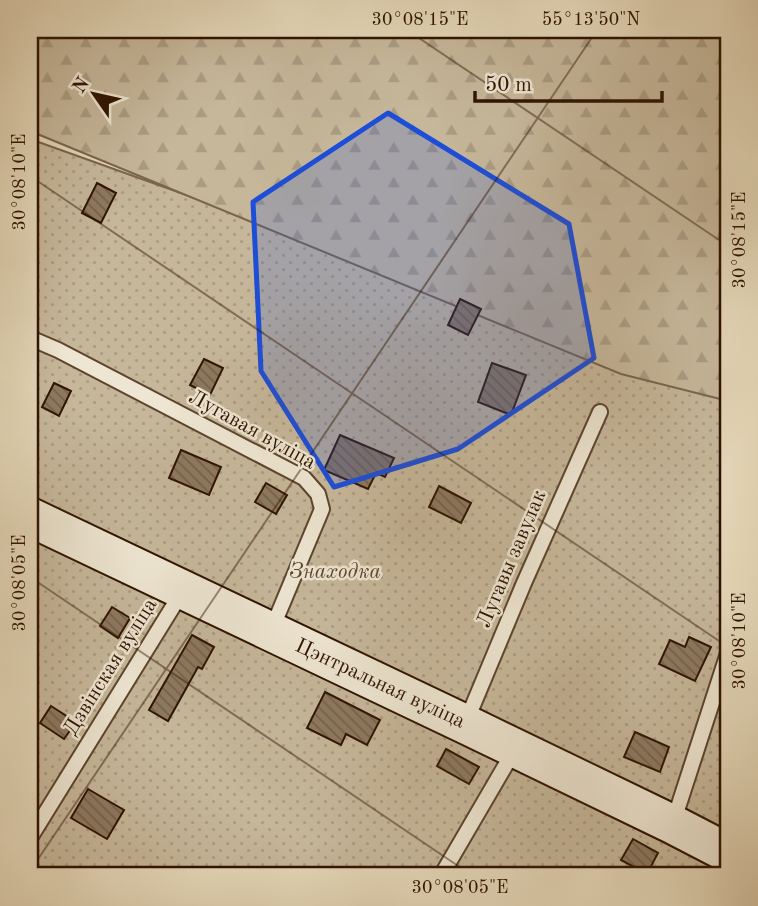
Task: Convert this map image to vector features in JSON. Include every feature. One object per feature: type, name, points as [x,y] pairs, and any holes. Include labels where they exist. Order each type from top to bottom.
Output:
[{"type":"street","name":"Цэнтральная вуліца","points":[[30,516],[516,748],[728,853]]},
{"type":"lane","name":"Лугавая вуліца","points":[[30,338],[304,478],[318,494],[322,509],[270,632]]},
{"type":"lane","name":"Лугавы завулак","points":[[465,724],[529,570],[600,412]]},
{"type":"lane","name":"Дзвінская вуліца","points":[[30,838],[184,589]]},
{"type":"lane","points":[[672,824],[728,653]]},
{"type":"lane","points":[[441,876],[516,748]]},
{"type":"highlighted area","points":[[388,113],[569,224],[594,358],[458,449],[334,487],[261,371],[253,202]]},
{"type":"green space","points":[[30,30],[728,30],[728,401],[621,374],[30,131]]},
{"type":"green space","name":"Знаходка","points":[[30,139],[491,304],[728,384],[728,876],[30,876]]},
{"type":"building","points":[[97,183],[116,193],[101,223],[82,213]]},
{"type":"building","points":[[460,299],[481,309],[468,335],[448,325]]},
{"type":"building","points":[[204,359],[223,368],[210,395],[190,385]]},
{"type":"building","points":[[492,363],[526,375],[511,415],[478,402]]},
{"type":"building","points":[[54,383],[71,391],[59,416],[42,407]]},
{"type":"building","points":[[340,435],[394,458],[385,477],[376,473],[368,489],[324,470]]},
{"type":"building","points":[[181,450],[221,467],[209,495],[169,478]]},
{"type":"building","points":[[266,483],[287,495],[276,514],[255,502]]},
{"type":"building","points":[[439,486],[471,503],[461,523],[429,507]]},
{"type":"building","points":[[112,607],[130,618],[118,638],[100,626]]},
{"type":"building","points":[[192,635],[214,647],[202,669],[198,667],[168,721],[149,710]]},
{"type":"building","points":[[689,637],[711,647],[695,681],[659,664],[670,640],[685,647]]},
{"type":"building","points":[[325,692],[380,720],[367,745],[346,734],[341,745],[307,728]]},
{"type":"building","points":[[51,706],[76,722],[64,739],[40,723]]},
{"type":"building","points":[[635,732],[669,747],[660,772],[624,757]]},
{"type":"building","points":[[446,749],[479,767],[469,784],[437,766]]},
{"type":"building","points":[[88,789],[124,810],[107,839],[71,818]]},
{"type":"building","points":[[633,839],[658,853],[647,874],[621,860]]}]
